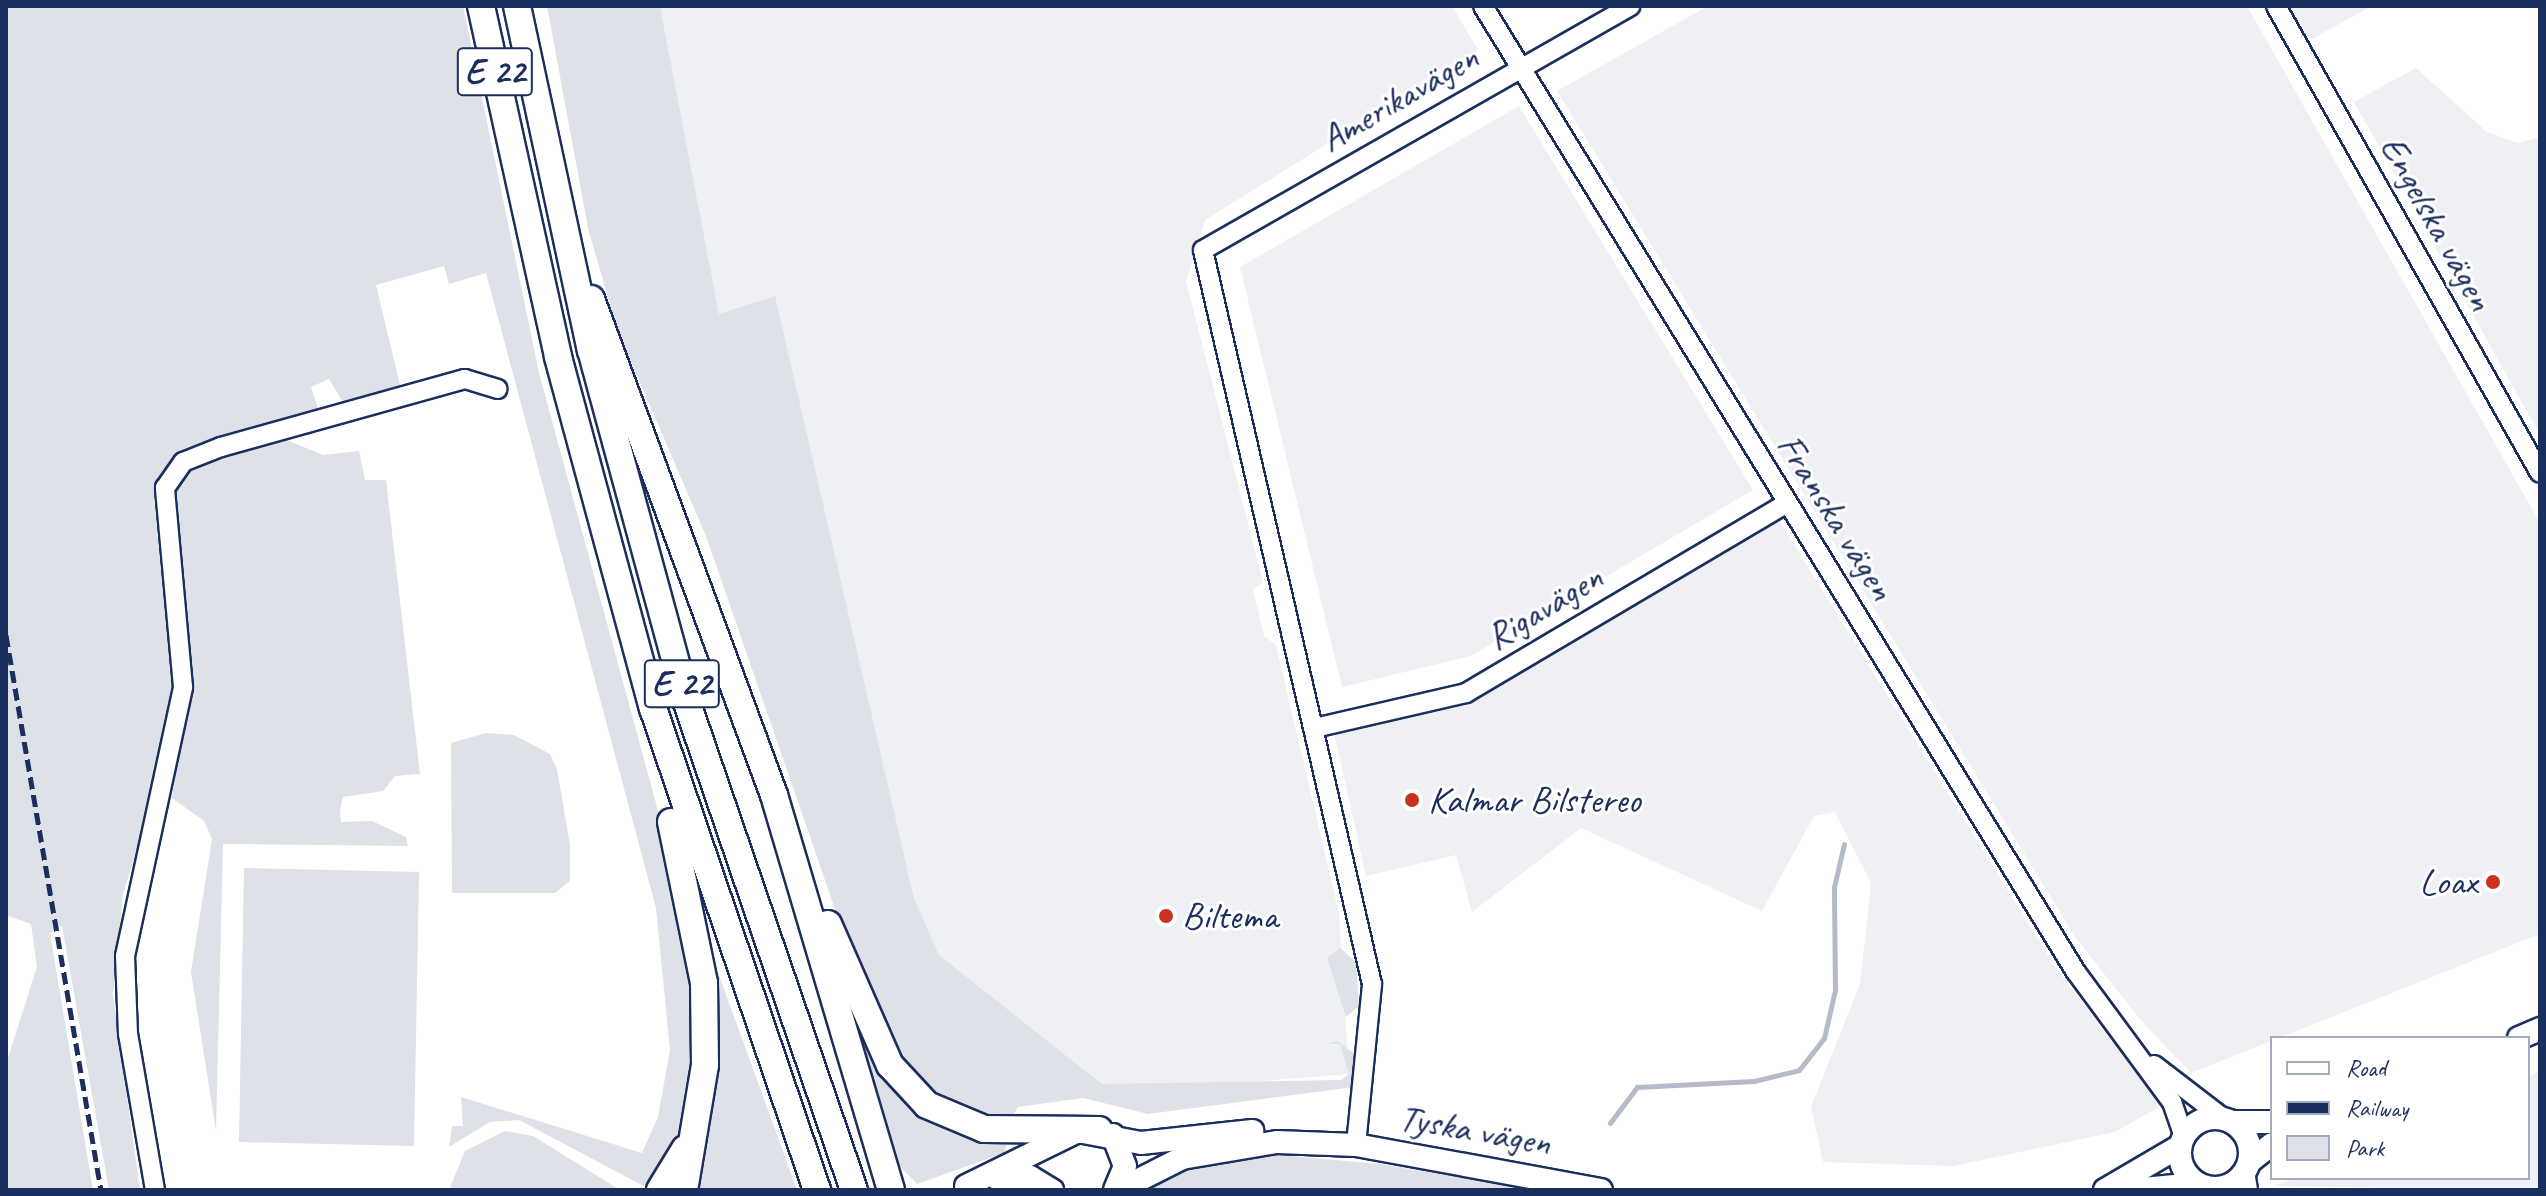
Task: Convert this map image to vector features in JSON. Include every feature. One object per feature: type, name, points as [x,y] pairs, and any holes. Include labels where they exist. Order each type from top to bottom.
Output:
[{"type":"highway","name":"E 22","points":[[481,6],[558,357],[653,708],[817,1190]]},
{"type":"highway","name":"E 22","points":[[517,6],[565,239],[686,700],[854,1190]]},
{"type":"highway","points":[[565,239],[641,421],[774,795],[891,1190]]},
{"type":"highway","points":[[653,708],[704,983],[705,1065],[684,1190]]},
{"type":"highway","points":[[774,795],[873,1032],[911,1093],[951,1120],[984,1129],[1106,1133]]},
{"type":"highway","points":[[660,1190],[695,1132]]},
{"type":"main road","points":[[2228,1120],[2248,1141],[2247,1174]]},
{"type":"main road","points":[[2105,1190],[2182,1141],[2199,1122],[2270,1122]]},
{"type":"main road","name":"Tyska vägen","points":[[1106,1133],[1141,1143],[1253,1130],[1601,1190]]},
{"type":"main road","points":[[960,1188],[1069,1134],[1106,1133],[1125,1166],[1117,1190]]},
{"type":"main road","points":[[2182,1141],[2182,1166],[2205,1187]]},
{"type":"main road","name":"Tyska vägen","points":[[1117,1190],[1165,1164],[1214,1150],[1346,1144]]},
{"type":"main road","points":[[2132,1190],[2231,1185],[2247,1174],[2270,1146]]},
{"type":"main road","points":[[960,1188],[1021,1176],[1052,1190]]},
{"type":"street","name":"Franska vägen","points":[[1483,6],[2076,972],[2142,1057],[2172,1102],[2182,1141]]},
{"type":"street","name":"Amerikavägen","points":[[1319,727],[1203,250],[1630,6]]},
{"type":"street","name":"Engelska vägen","points":[[2276,6],[2540,473]]},
{"type":"street","points":[[155,1190],[128,1034],[125,956],[183,687],[165,488],[183,462],[221,447],[465,379],[497,389]]},
{"type":"street","name":"Rigavägen","points":[[1319,727],[1466,693],[1787,503]]},
{"type":"street","points":[[1319,727],[1372,984],[1346,1144]]},
{"type":"street","name":"Franska vägen","points":[[2142,1057],[2228,1120]]},
{"type":"shaded area","points":[[660,6],[1452,6],[1478,50],[1205,220],[1186,281],[1263,582],[1253,590],[1264,636],[1276,645],[1339,913],[1349,1074],[1174,1088],[1102,1084],[939,955],[914,898],[774,296],[719,315]]},
{"type":"shaded area","points":[[1708,6],[2247,6],[2540,523],[2540,934],[2284,1036],[2270,1036],[2270,1042],[2191,1073],[2138,1017],[2076,938],[1557,91]]},
{"type":"shaded area","points":[[2288,6],[2372,6],[2308,41]]},
{"type":"shaded area","points":[[2416,68],[2487,132],[2518,143],[2540,137],[2540,435],[2354,102]]},
{"type":"shaded area","points":[[1519,106],[1753,490],[1471,656],[1342,687],[1240,267]]},
{"type":"shaded area","points":[[1779,520],[2054,965],[2161,1106],[2115,1132],[1953,1166],[1823,1162],[1811,1107],[1860,984],[1871,883],[1835,812],[1814,816],[1762,911],[1581,828],[1472,912],[1456,855],[1366,876],[1334,733],[1474,700]]},
{"type":"shaded area","points":[[2540,1071],[2540,1190],[2275,1186],[2289,1180],[2530,1180],[2530,1075]]},
{"type":"green space","points":[[6,6],[463,6],[539,373],[676,877],[692,965],[695,1046],[685,1120],[651,1190],[519,1120],[490,1122],[449,1147],[452,1126],[463,1126],[461,1097],[642,1153],[658,1117],[670,1050],[656,908],[486,273],[449,284],[444,266],[376,285],[400,385],[344,404],[329,379],[311,387],[318,409],[196,446],[170,462],[160,479],[154,500],[173,687],[155,788],[123,895],[113,995],[140,1190],[109,1190],[62,926],[50,933],[93,1190],[6,1190],[6,1064],[37,967],[31,924],[6,915]]},
{"type":"green space","points":[[547,6],[660,6],[719,314],[775,296],[914,898],[939,955],[1102,1084],[1341,1080],[1349,1074],[1340,1044],[1327,1044],[1337,1041],[1355,1054],[1353,1087],[1148,1114],[1083,1098],[1018,1107],[1009,1123],[956,1112],[910,1076],[845,938],[706,536],[617,329],[588,228]]},
{"type":"green space","points":[[282,438],[323,455],[359,451],[365,480],[386,480],[420,774],[395,776],[383,791],[343,797],[340,811],[341,822],[372,821],[406,837],[408,846],[223,844],[216,1131],[191,972],[212,839],[204,821],[172,798],[187,695],[172,502],[183,476],[204,461]]},
{"type":"green space","points":[[486,733],[514,735],[550,754],[557,769],[570,845],[570,881],[555,893],[452,893],[451,743]]},
{"type":"green space","points":[[244,868],[419,872],[414,1146],[239,1142]]},
{"type":"green space","points":[[707,942],[797,1190],[694,1190]]},
{"type":"green space","points":[[1340,948],[1356,962],[1359,1006],[1346,1017],[1327,958]]},
{"type":"green space","points":[[841,986],[923,1115],[948,1128],[1008,1140],[1004,1153],[917,1184],[891,1157]]},
{"type":"green space","points":[[505,1131],[533,1136],[620,1190],[449,1190],[465,1151]]},
{"type":"green space","points":[[1257,1153],[1380,1164],[1534,1190],[1140,1190],[1171,1169]]},
{"type":"waterway","points":[[1610,1123],[1637,1087],[1754,1081],[1799,1070],[1824,1038],[1835,990],[1834,887],[1844,844]]},
{"type":"railway","points":[[6,635],[101,1190]]},
{"type":"place","name":"Kalmar Bilstereo","points":[[1412,800]]},
{"type":"place","name":"Loax","points":[[2493,882]]},
{"type":"place","name":"Biltema","points":[[1166,916]]}]
